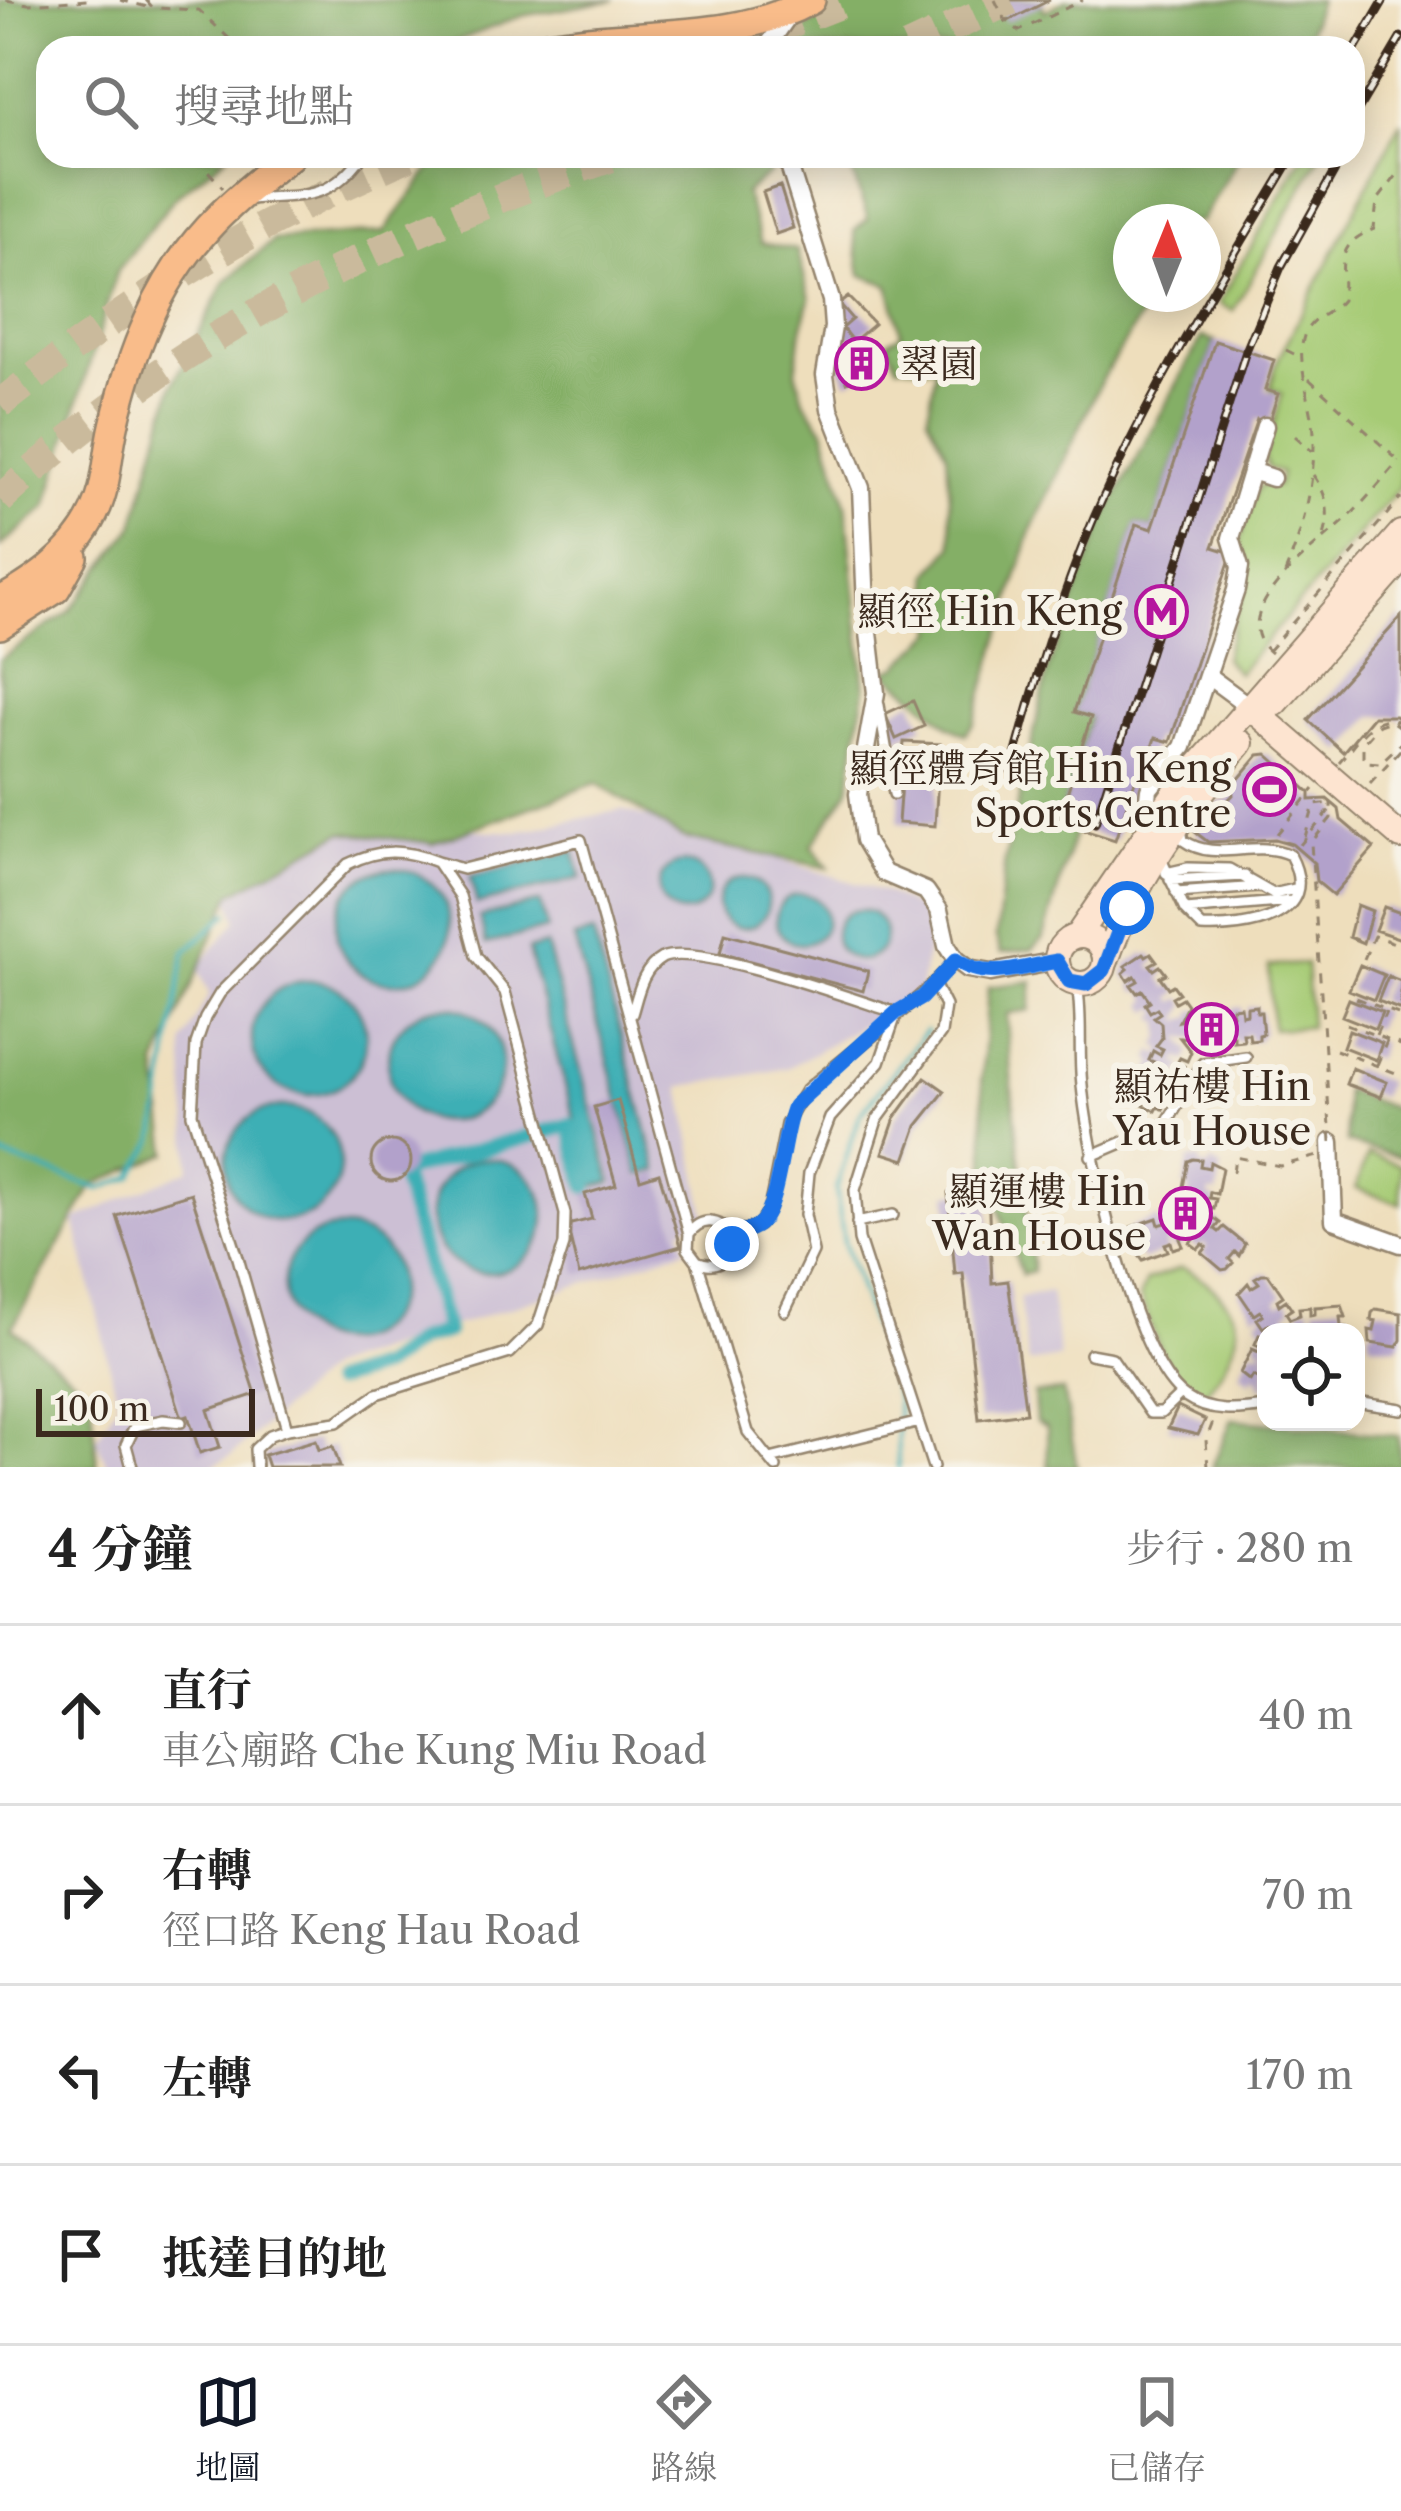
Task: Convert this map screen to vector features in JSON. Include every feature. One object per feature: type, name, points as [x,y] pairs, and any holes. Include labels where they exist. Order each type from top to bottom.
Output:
[{"type":"main road","points":[[610,36],[738,26],[802,5]]},
{"type":"main road","points":[[0,626],[56,589],[86,530],[99,502],[114,426],[148,321],[188,248],[275,168]]},
{"type":"main road","points":[[0,601],[59,561],[86,530]]},
{"type":"street","points":[[776,36],[802,5]]},
{"type":"street","points":[[790,168],[831,300],[833,327],[825,375],[838,438],[861,488],[866,607],[876,688],[858,794],[864,840],[884,873],[926,891],[939,910],[947,946],[968,969],[992,973],[1057,961]]},
{"type":"street","points":[[1150,824],[1149,789],[1183,747],[1239,578],[1231,538],[1265,426]]},
{"type":"street","points":[[1251,472],[1272,478]]},
{"type":"street","points":[[1401,532],[1256,712],[1179,819],[1165,869],[1127,908],[1099,976],[1077,984],[1063,976],[1057,961],[1061,946],[1076,936],[1150,824],[1256,712],[1401,561]]},
{"type":"street","points":[[1208,676],[1401,837]]},
{"type":"street","points":[[1076,936],[1093,939],[1106,961]]},
{"type":"street","points":[[1331,1147],[1334,1220],[1401,1244]]},
{"type":"lane","points":[[234,201],[320,193],[352,168]]},
{"type":"lane","points":[[876,688],[895,794]]},
{"type":"lane","points":[[1150,824],[1185,910],[1202,927],[1274,918],[1294,895],[1297,870],[1290,855],[1274,849],[1201,850],[1183,840],[1179,819]]},
{"type":"lane","points":[[287,1430],[192,1114],[196,1044],[220,993],[348,864],[370,853],[395,850],[463,868],[581,840],[689,1234],[688,1249],[697,1261],[748,1432],[773,1463],[911,1424]]},
{"type":"lane","points":[[256,1467],[255,1449],[270,1435],[337,1422],[377,1394],[510,1354],[538,1325],[564,1245],[565,1214],[505,992],[476,956],[460,896],[437,862]]},
{"type":"lane","points":[[1165,869],[1218,867],[1245,876],[1259,887],[1294,895]]},
{"type":"lane","points":[[1176,892],[1259,887]]},
{"type":"lane","points":[[1185,910],[1294,895]]},
{"type":"lane","points":[[631,1020],[647,971],[662,958],[681,954],[714,958],[897,1012]]},
{"type":"lane","points":[[730,1236],[759,1225],[770,1209],[786,1124],[794,1106],[897,1012],[921,998],[956,960]]},
{"type":"lane","points":[[933,1467],[911,1424],[857,1223],[858,1173],[877,1120],[941,1033],[944,1006],[934,984]]},
{"type":"lane","points":[[1077,984],[1091,1156],[1130,1292],[1163,1370],[1181,1394],[1219,1410],[1257,1408]]},
{"type":"lane","points":[[785,1311],[813,1252],[805,1215],[809,1173],[830,1118],[880,1062],[897,1012]]},
{"type":"lane","points":[[1091,1156],[1166,1124],[1203,1063],[1246,1058]]},
{"type":"lane","points":[[857,1223],[893,1215]]},
{"type":"lane","points":[[689,1234],[709,1221],[724,1226],[730,1236],[730,1251],[722,1262],[697,1261]]},
{"type":"lane","points":[[1090,1354],[1112,1358],[1150,1413],[1161,1413],[1181,1394]]},
{"type":"lane","points":[[1365,1403],[1401,1409]]},
{"type":"lane","points":[[132,1467],[126,1445],[135,1426],[181,1422]]},
{"type":"path","points":[[6,0],[28,4],[88,0]]},
{"type":"path","points":[[120,0],[153,8],[199,10],[226,36]]},
{"type":"path","points":[[146,0],[153,8]]},
{"type":"path","points":[[995,0],[1019,32],[1083,0]]},
{"type":"path","points":[[205,168],[234,201]]},
{"type":"path","points":[[1285,573],[1302,528],[1312,473],[1301,357],[1307,330],[1342,300],[1342,258],[1351,243],[1374,230],[1377,201],[1401,170]]},
{"type":"path","points":[[1335,255],[1342,258]]},
{"type":"path","points":[[1286,350],[1301,357]]},
{"type":"path","points":[[1277,658],[1258,638],[1265,598],[1400,462],[1306,376]]},
{"type":"path","points":[[1295,436],[1313,453]]},
{"type":"path","points":[[1312,473],[1326,499],[1327,528],[1322,542]]},
{"type":"path","points":[[1270,648],[1401,498]]},
{"type":"path","points":[[1339,762],[1377,720],[1388,718],[1400,724]]},
{"type":"path","points":[[1400,724],[1379,725],[1361,750],[1367,762],[1380,763],[1401,746]]},
{"type":"path","points":[[1367,787],[1401,746]]},
{"type":"path","points":[[1276,834],[1317,786]]},
{"type":"path","points":[[1232,1172],[1235,1157],[1280,1166],[1331,1147],[1311,843],[1331,818],[1331,802],[1314,805],[1305,838]]},
{"type":"path","points":[[1300,845],[1335,803]]},
{"type":"path","points":[[1364,958],[1374,936],[1401,945]]},
{"type":"path","points":[[1356,998],[1401,1016]]},
{"type":"path","points":[[1376,1035],[1387,1010]]},
{"type":"path","points":[[1346,1024],[1401,1045]]},
{"type":"path","points":[[1377,1065],[1388,1040]]},
{"type":"path","points":[[1336,1050],[1401,1075]]},
{"type":"path","points":[[1208,1467],[1206,1440],[1219,1410]]},
{"type":"shaded area","points":[[622,810],[887,893],[933,916],[920,991],[788,1068],[681,1087],[706,1217],[681,1229],[686,1249],[328,1368],[232,1455],[211,1467],[108,1467],[96,1439],[118,1401],[75,1220],[190,1169],[183,1044],[209,994],[198,968],[237,920],[223,881],[345,824],[517,832]]},
{"type":"shaded area","points":[[1050,1292],[1060,1358],[1028,1363],[1019,1297]]},
{"type":"green space","points":[[0,0],[615,0],[522,16],[470,36],[36,36],[36,168],[211,168],[175,197],[117,271],[47,507],[0,547]]},
{"type":"green space","points":[[836,0],[1039,0],[1045,11],[1066,0],[1319,0],[1307,36],[797,36]]},
{"type":"green space","points":[[1401,121],[1401,486],[1238,673],[1224,658],[1249,566],[1239,542],[1257,489],[1266,483],[1277,486],[1281,473],[1268,468],[1264,457],[1282,394],[1270,388],[1278,359]]},
{"type":"green space","points":[[432,168],[768,168],[770,173],[745,193],[761,243],[797,250],[810,298],[796,372],[804,400],[824,429],[846,504],[865,689],[849,789],[812,846],[829,868],[683,838],[596,783],[433,843],[342,832],[231,894],[157,1066],[168,1153],[93,1185],[12,1328],[91,1392],[97,1467],[0,1467],[0,659],[69,612],[134,526],[173,384],[225,282],[274,240],[384,232]]},
{"type":"green space","points":[[851,168],[1233,168],[1211,204],[1113,204],[1113,312],[1144,312],[1103,377],[1030,534],[974,723],[965,734],[949,726],[885,671],[897,667],[935,631],[929,574],[953,546],[947,453],[928,416],[936,368],[897,365],[887,342],[901,334],[889,285],[861,275],[854,231],[868,219]]},
{"type":"green space","points":[[1296,168],[1313,168],[1233,311],[1221,300]]},
{"type":"green space","points":[[1202,337],[1215,341],[1152,529],[1136,524],[1075,711],[1091,717],[1058,821],[1076,827],[1044,937],[1033,949],[1001,953],[996,938],[1005,860],[1049,667],[1106,516]]},
{"type":"green space","points":[[1306,964],[1310,1027],[1272,1029],[1269,966]]},
{"type":"green space","points":[[1033,981],[1030,1010],[1007,1014],[1033,1272],[1022,1275],[986,1172],[982,1079],[988,987]]},
{"type":"green space","points":[[1344,1090],[1401,1111],[1401,1157],[1347,1143]]},
{"type":"green space","points":[[1368,1154],[1401,1165],[1401,1204],[1356,1188]]},
{"type":"green space","points":[[1181,1268],[1219,1293],[1237,1323],[1229,1357],[1203,1394],[1191,1389],[1171,1368],[1140,1297],[1146,1281]]},
{"type":"green space","points":[[1063,1391],[1077,1467],[1048,1467],[1047,1428],[1036,1422],[1034,1394]]},
{"type":"green space","points":[[1232,1419],[1257,1422],[1257,1431],[1398,1436],[1401,1467],[1212,1467]]},
{"type":"water","points":[[574,851],[581,878],[477,904],[470,877]]},
{"type":"water","points":[[674,864],[694,864],[708,878],[708,898],[694,912],[674,912],[660,898],[660,878]]},
{"type":"water","points":[[393,869],[425,878],[441,894],[450,926],[441,958],[425,974],[393,983],[361,974],[345,958],[336,926],[345,894],[361,878]]},
{"type":"water","points":[[743,878],[761,885],[768,903],[761,921],[743,928],[725,921],[718,903],[725,885]]},
{"type":"water","points":[[801,894],[819,901],[826,919],[819,937],[801,944],[783,937],[776,919],[783,901]]},
{"type":"water","points":[[540,902],[547,929],[486,944],[480,917]]},
{"type":"water","points":[[860,910],[878,917],[885,935],[878,953],[860,960],[842,953],[835,935],[842,917]]},
{"type":"water","points":[[593,933],[658,1170],[640,1175],[574,938]]},
{"type":"water","points":[[546,945],[612,1182],[593,1187],[528,950]]},
{"type":"water","points":[[309,981],[341,990],[357,1006],[366,1038],[357,1070],[341,1086],[309,1095],[277,1086],[261,1070],[252,1038],[261,1006],[277,990]]},
{"type":"water","points":[[445,1007],[477,1016],[493,1032],[502,1064],[493,1096],[477,1112],[445,1121],[413,1112],[397,1096],[388,1064],[397,1032],[413,1016]]},
{"type":"water","points":[[283,1107],[315,1116],[331,1132],[340,1164],[331,1196],[315,1212],[283,1221],[251,1212],[235,1196],[226,1164],[235,1132],[251,1116]]},
{"type":"water","points":[[488,1159],[520,1168],[536,1184],[545,1216],[536,1248],[520,1264],[488,1273],[456,1264],[440,1248],[431,1216],[440,1184],[456,1168]]},
{"type":"water","points":[[341,1228],[373,1237],[389,1253],[398,1285],[389,1317],[373,1333],[341,1342],[309,1333],[293,1317],[284,1285],[293,1253],[309,1237]]},
{"type":"building","points":[[994,0],[1050,0],[1006,22]]},
{"type":"building","points":[[780,186],[793,228],[776,234],[763,192]]},
{"type":"building","points":[[848,297],[874,324],[853,342],[842,328],[852,319],[839,304]]},
{"type":"building","name":"顯徑 Hin Keng","points":[[1215,341],[1274,360],[1265,390],[1278,394],[1269,422],[1257,419],[1213,547],[1232,553],[1170,742],[1155,738],[1115,840],[1058,822],[1091,717],[1074,712],[1136,524],[1152,529]]},
{"type":"building","name":"翠園","points":[[852,347],[858,361],[878,353],[884,367],[847,382],[835,354]]},
{"type":"building","points":[[1401,617],[1401,721],[1395,716],[1373,716],[1343,752],[1308,720]]},
{"type":"building","points":[[913,701],[924,726],[896,739],[885,714]]},
{"type":"building","points":[[904,742],[940,744],[935,826],[898,823]]},
{"type":"building","points":[[1267,754],[1310,793],[1310,800],[1327,799],[1339,809],[1341,820],[1374,848],[1333,895],[1316,881],[1314,863],[1292,844],[1275,839],[1208,842],[1195,832],[1220,801],[1233,795],[1232,787],[1259,755]]},
{"type":"building","points":[[1357,905],[1372,911],[1363,943],[1349,937]]},
{"type":"building","points":[[1384,907],[1401,913],[1401,939],[1375,930]]},
{"type":"building","points":[[725,933],[868,971],[863,991],[720,953]]},
{"type":"building","name":"顯祐樓 Hin Yau House","points":[[1151,953],[1157,961],[1150,965],[1154,970],[1160,966],[1166,974],[1160,977],[1179,993],[1172,997],[1175,1002],[1182,998],[1187,1005],[1179,1021],[1193,1017],[1193,1011],[1203,1010],[1203,1018],[1209,1018],[1208,1010],[1232,1014],[1232,1008],[1241,1007],[1242,1015],[1247,1014],[1247,1007],[1257,1006],[1263,1034],[1250,1041],[1249,1034],[1243,1034],[1244,1041],[1220,1037],[1221,1043],[1211,1044],[1210,1036],[1205,1037],[1205,1044],[1196,1045],[1195,1039],[1180,1038],[1191,1052],[1187,1061],[1180,1058],[1177,1063],[1184,1066],[1169,1084],[1174,1087],[1169,1096],[1163,1092],[1160,1097],[1167,1101],[1163,1109],[1156,1111],[1132,1094],[1136,1086],[1143,1089],[1145,1084],[1139,1081],[1154,1062],[1149,1060],[1153,1051],[1160,1055],[1163,1049],[1156,1046],[1162,1038],[1161,1023],[1154,1017],[1160,1013],[1157,1008],[1150,1012],[1145,1004],[1150,1001],[1131,985],[1138,981],[1135,976],[1128,981],[1123,973],[1128,969],[1125,966]]},
{"type":"building","points":[[1360,965],[1384,975],[1374,1000],[1349,990]]},
{"type":"building","points":[[1388,976],[1401,981],[1401,1010],[1378,1001]]},
{"type":"building","points":[[1349,999],[1382,1012],[1375,1029],[1342,1016]]},
{"type":"building","points":[[1349,1030],[1382,1043],[1376,1060],[1343,1047]]},
{"type":"building","points":[[1352,1068],[1387,1082],[1381,1097],[1346,1084]]},
{"type":"building","points":[[925,1077],[945,1091],[917,1126],[905,1160],[883,1153],[895,1118]]},
{"type":"building","points":[[618,1100],[640,1179],[659,1173],[681,1246],[579,1275],[567,1225],[592,1219],[585,1194],[616,1185],[594,1107]]},
{"type":"building","points":[[391,1141],[405,1147],[411,1161],[405,1175],[391,1181],[377,1175],[371,1161],[377,1147]]},
{"type":"building","name":"顯運樓 Hin Wan House","points":[[1201,1160],[1200,1166],[1209,1168],[1210,1162],[1222,1168],[1217,1194],[1210,1192],[1209,1198],[1216,1199],[1214,1209],[1207,1208],[1202,1217],[1208,1222],[1212,1217],[1220,1223],[1215,1229],[1219,1232],[1224,1227],[1245,1244],[1239,1256],[1235,1252],[1229,1259],[1233,1263],[1227,1269],[1202,1253],[1207,1247],[1203,1244],[1198,1249],[1190,1243],[1194,1237],[1188,1232],[1180,1239],[1183,1246],[1173,1249],[1171,1242],[1165,1244],[1168,1251],[1143,1260],[1135,1249],[1141,1247],[1138,1238],[1132,1240],[1131,1227],[1157,1218],[1159,1225],[1166,1223],[1170,1218],[1166,1215],[1175,1211],[1182,1197],[1189,1197],[1190,1189],[1183,1187],[1188,1161]]},
{"type":"building","points":[[988,1190],[992,1283],[1008,1281],[1026,1413],[979,1419],[963,1273],[955,1274],[948,1193]]},
{"type":"building","points":[[191,1193],[256,1394],[208,1410],[220,1447],[200,1453],[188,1416],[182,1418],[117,1216]]},
{"type":"building","points":[[1268,1274],[1283,1296],[1277,1300],[1279,1305],[1286,1300],[1292,1309],[1286,1313],[1290,1319],[1300,1315],[1299,1308],[1310,1307],[1310,1315],[1315,1314],[1315,1307],[1342,1305],[1346,1317],[1340,1317],[1341,1323],[1260,1323],[1257,1319],[1263,1315],[1260,1311],[1254,1315],[1239,1293],[1248,1283],[1251,1288],[1259,1283],[1255,1278]]},
{"type":"building","points":[[1376,1309],[1401,1313],[1397,1347],[1370,1343]]},
{"type":"building","points":[[1252,1349],[1257,1351],[1257,1378],[1250,1381],[1240,1373]]},
{"type":"building","points":[[1178,1407],[1205,1420],[1198,1435],[1168,1428]]},
{"type":"building","points":[[316,1440],[319,1450],[333,1446],[340,1467],[268,1467],[264,1455]]},
{"type":"waterway","points":[[0,1155],[100,1189],[132,1177],[155,1140],[185,952],[228,913]]},
{"type":"waterway","points":[[898,1467],[897,1398],[844,1242],[836,1189],[860,1115],[926,1031]]},
{"type":"waterway","points":[[410,1169],[570,1125],[587,1187]]},
{"type":"waterway","points":[[333,1382],[382,1367],[419,1340],[447,1332],[402,1178]]},
{"type":"tunnel","points":[[758,36],[849,0]]},
{"type":"tunnel","points":[[933,36],[1011,0]]},
{"type":"tunnel","points":[[0,404],[196,266],[301,207],[384,168]]},
{"type":"tunnel","points":[[0,500],[139,388],[289,295],[448,219],[581,168]]},
{"type":"railway","points":[[1363,36],[1384,0]]},
{"type":"railway","points":[[1365,98],[1401,37]]},
{"type":"railway","points":[[1011,771],[1058,611],[1115,471],[1188,334],[1286,168]]},
{"type":"railway","points":[[1095,823],[1246,351],[1281,267],[1336,168]]},
{"type":"place","name":"翠園","points":[[861,364]]},
{"type":"place","name":"顯徑 Hin Keng","points":[[1161,611]]},
{"type":"place","name":"顯徑體育館 Hin Keng Sports Centre","points":[[1270,790]]},
{"type":"place","name":"顯祐樓 Hin Yau House","points":[[1212,1029]]},
{"type":"place","name":"顯運樓 Hin Wan House","points":[[1185,1213]]},
{"type":"route","points":[[732,1244],[730,1236],[759,1225],[770,1209],[786,1124],[806,1090],[897,1012],[921,998],[956,960],[968,969],[992,973],[1057,961],[1069,981],[1086,984],[1104,970],[1127,908]]}]
